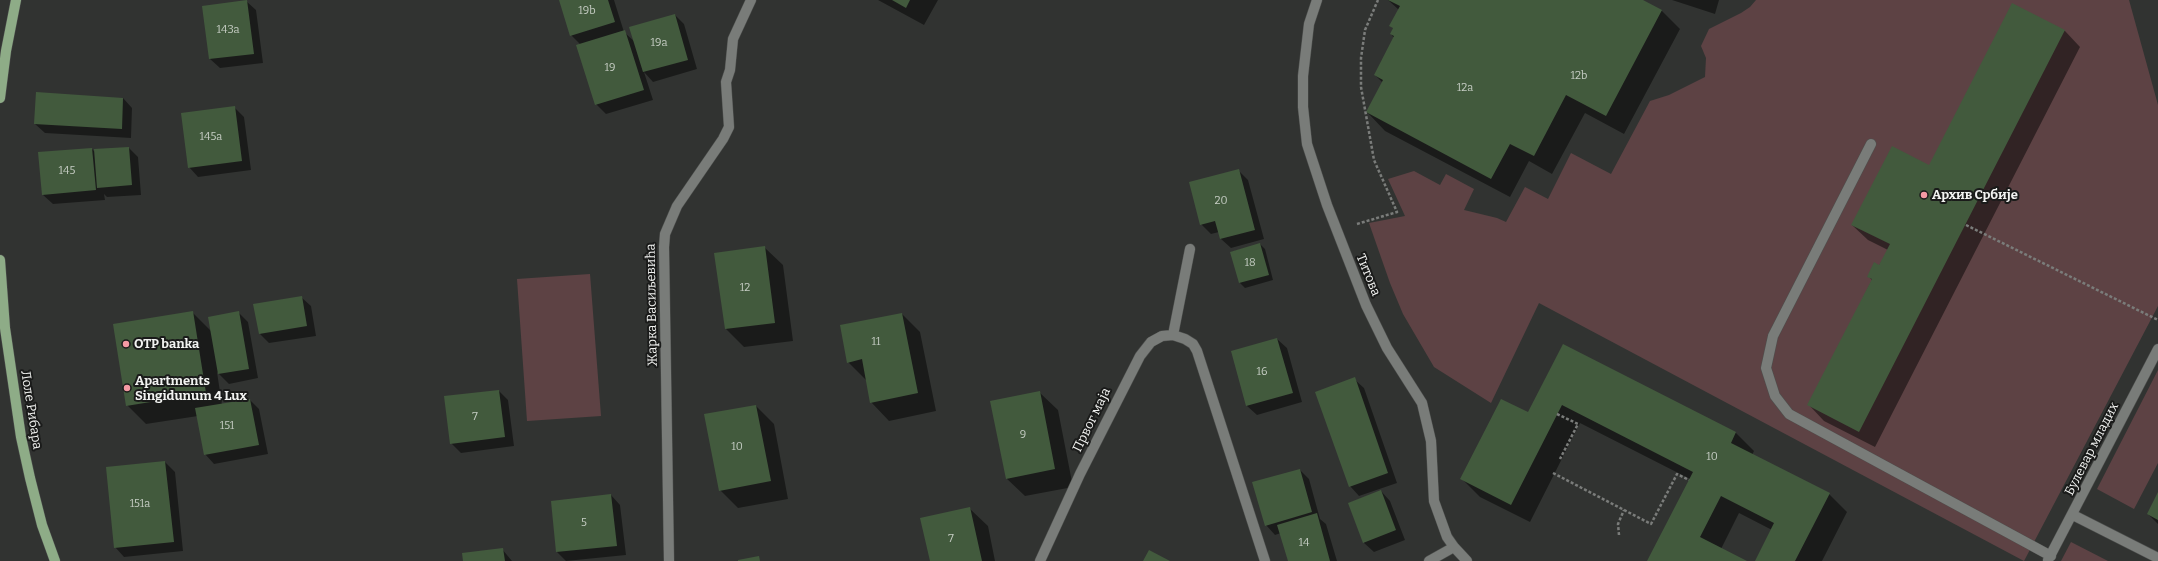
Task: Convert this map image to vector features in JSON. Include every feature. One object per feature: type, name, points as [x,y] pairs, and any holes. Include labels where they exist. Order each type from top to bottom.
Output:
[{"type":"main road","points":[[0,98],[6,51],[16,0]]},
{"type":"main road","name":"Лоле Рибара","points":[[0,260],[6,328],[21,437],[35,498],[55,561]]},
{"type":"street","name":"Жарка Васиљевића","points":[[669,561],[665,234],[677,206],[723,139],[729,127],[726,82],[730,70],[733,38],[751,0]]},
{"type":"street","name":"Титова","points":[[1317,0],[1309,24],[1303,76],[1303,107],[1307,144],[1327,205],[1366,305],[1387,348],[1422,404],[1431,441],[1434,501],[1442,525],[1454,547],[1466,561]]},
{"type":"street","points":[[1871,144],[1773,336],[1766,368],[1775,396],[1790,414],[2049,558]]},
{"type":"street","points":[[1190,249],[1173,335],[1185,339],[1193,344],[1197,351],[1265,561]]},
{"type":"street","name":"Првог маја","points":[[1040,561],[1084,467],[1140,356],[1151,342],[1162,336],[1173,335]]},
{"type":"street","name":"Булевар младих","points":[[2049,558],[2073,515],[2158,349]]},
{"type":"street","points":[[2073,515],[2158,558]]},
{"type":"street","points":[[1429,561],[1454,547]]},
{"type":"path","points":[[1353,225],[1398,212],[1374,160],[1361,87],[1361,58],[1365,30],[1378,0]]},
{"type":"path","points":[[1966,224],[2158,320]]},
{"type":"path","points":[[1557,414],[1578,424],[1560,459]]},
{"type":"path","points":[[1553,473],[1651,524],[1677,474],[1689,480]]},
{"type":"path","points":[[1619,535],[1618,524],[1624,510]]},
{"type":"shaded area","points":[[1756,0],[2129,0],[2158,105],[2158,306],[2024,561],[1539,303],[1491,403],[1434,367],[1403,314],[1390,283],[1369,223],[1405,216],[1388,179],[1414,171],[1440,185],[1446,174],[1474,189],[1464,210],[1497,218],[1506,222],[1525,187],[1548,199],[1571,153],[1611,174],[1650,101],[1669,95],[1705,77],[1706,58],[1701,46],[1709,29],[1741,13],[1750,7]]},
{"type":"shaded area","points":[[590,274],[601,416],[527,421],[517,279]]},
{"type":"shaded area","points":[[2158,370],[2158,463],[2134,509],[2097,489]]},
{"type":"shaded area","points":[[2071,542],[2108,561],[2061,561]]},
{"type":"building","points":[[247,0],[254,54],[209,59],[202,6]]},
{"type":"building","points":[[559,0],[608,0],[615,22],[570,36]]},
{"type":"building","points":[[892,0],[910,0],[906,8]]},
{"type":"building","points":[[1388,0],[1643,0],[1662,10],[1606,116],[1566,95],[1534,156],[1510,144],[1491,179],[1366,112],[1383,80],[1374,75],[1394,36],[1390,34],[1393,28],[1389,26],[1400,6]]},
{"type":"building","name":"Архив Србије","points":[[2012,3],[2065,30],[1859,432],[1807,405],[1872,279],[1867,277],[1874,262],[1879,265],[1890,244],[1851,225],[1892,146],[1929,165]]},
{"type":"building","points":[[675,14],[688,60],[643,72],[629,27]]},
{"type":"building","points":[[625,30],[644,90],[595,105],[576,45]]},
{"type":"building","points":[[36,92],[123,98],[122,129],[34,124]]},
{"type":"building","points":[[235,106],[242,161],[188,168],[181,113]]},
{"type":"building","points":[[129,147],[132,185],[97,188],[94,149]]},
{"type":"building","points":[[92,148],[96,190],[42,195],[38,152]]},
{"type":"building","points":[[1239,169],[1255,230],[1220,239],[1215,221],[1200,225],[1189,182]]},
{"type":"building","points":[[1260,243],[1269,275],[1239,283],[1230,252]]},
{"type":"building","points":[[765,246],[775,323],[725,329],[714,253]]},
{"type":"building","points":[[302,296],[307,326],[259,334],[253,304]]},
{"type":"building","points":[[193,311],[206,393],[126,406],[113,324]]},
{"type":"building","points":[[239,311],[249,369],[218,374],[208,317]]},
{"type":"building","points":[[902,313],[918,393],[870,403],[862,359],[847,363],[840,325]]},
{"type":"building","points":[[1277,338],[1293,393],[1246,406],[1231,351]]},
{"type":"building","points":[[1563,344],[1736,432],[1731,443],[1830,493],[1795,561],[1755,561],[1774,523],[1721,496],[1700,537],[1747,561],[1647,561],[1693,472],[1562,405],[1511,505],[1460,479],[1501,399],[1528,412]]},
{"type":"building","points":[[1355,377],[1388,473],[1349,487],[1315,392]]},
{"type":"building","points":[[499,390],[505,437],[450,444],[444,396]]},
{"type":"building","points":[[1040,391],[1055,469],[1006,479],[990,401]]},
{"type":"building","points":[[250,399],[259,445],[204,455],[195,408]]},
{"type":"building","points":[[756,405],[771,481],[719,491],[704,414]]},
{"type":"building","points":[[165,461],[174,542],[114,548],[106,467]]},
{"type":"building","points":[[1300,469],[1312,512],[1265,526],[1252,482]]},
{"type":"building","points":[[1381,490],[1396,530],[1363,543],[1348,503]]},
{"type":"building","points":[[2158,492],[2158,520],[2147,514]]},
{"type":"building","points":[[611,494],[617,546],[556,552],[551,501]]},
{"type":"building","points":[[970,507],[982,561],[930,561],[920,518]]},
{"type":"building","points":[[1317,513],[1330,561],[1288,561],[1277,525]]},
{"type":"building","points":[[503,548],[505,561],[463,561],[462,553]]},
{"type":"building","points":[[1149,550],[1170,561],[1143,561]]},
{"type":"building","points":[[759,556],[760,561],[738,561],[738,560]]},
{"type":"place","name":"Архив Србије","points":[[1924,195]]},
{"type":"place","name":"OTP banka","points":[[126,344]]},
{"type":"place","name":"Apartments Singidunum 4 Lux","points":[[127,388]]}]
